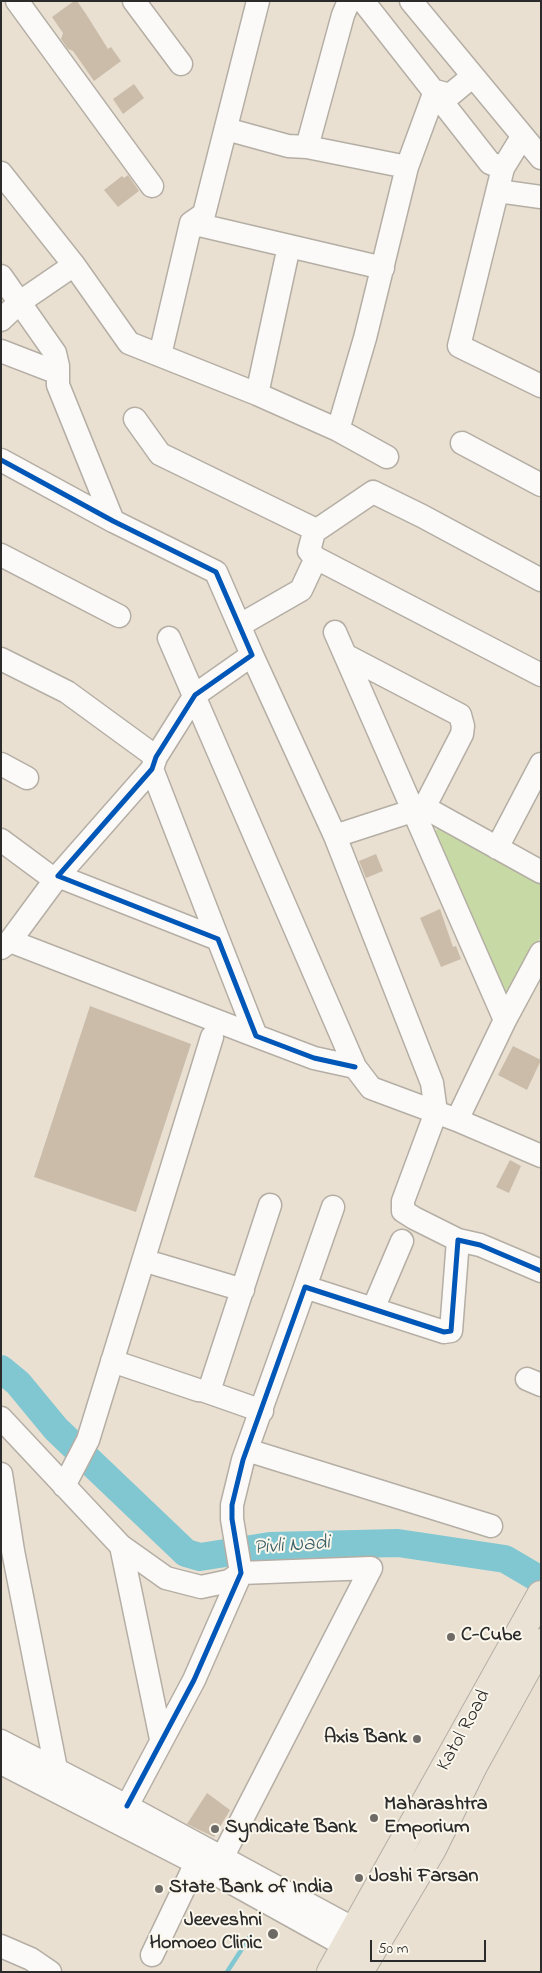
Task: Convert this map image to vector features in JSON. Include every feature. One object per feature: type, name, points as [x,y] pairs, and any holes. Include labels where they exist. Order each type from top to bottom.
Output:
[{"type":"main road","name":"Katol Road","points":[[361,1949],[541,1595]]},
{"type":"main road","name":"Katol Road","points":[[331,1972],[361,1949],[432,1848],[473,1766],[541,1643]]},
{"type":"street","points":[[17,1],[152,186]]},
{"type":"street","points":[[134,1],[181,64]]},
{"type":"street","points":[[147,351],[191,223],[204,214],[258,1]]},
{"type":"street","points":[[307,147],[349,1]]},
{"type":"street","points":[[363,1],[490,163],[503,168]]},
{"type":"street","points":[[411,1],[541,158]]},
{"type":"street","points":[[435,91],[450,95],[473,76]]},
{"type":"street","points":[[338,430],[383,268],[407,167],[435,91]]},
{"type":"street","points":[[226,129],[288,146],[307,147],[407,167]]},
{"type":"street","points":[[522,136],[503,168],[459,346],[541,386]]},
{"type":"street","points":[[1,173],[74,265],[129,343],[257,394],[338,430],[386,458]]},
{"type":"street","points":[[498,191],[541,197]]},
{"type":"street","points":[[191,223],[383,268]]},
{"type":"street","points":[[257,394],[289,246]]},
{"type":"street","points":[[1,320],[20,302],[74,265]]},
{"type":"street","points":[[1,276],[55,354],[58,385],[113,520]]},
{"type":"street","points":[[1,351],[58,373]]},
{"type":"street","points":[[135,419],[160,454],[309,525],[314,532]]},
{"type":"street","points":[[462,443],[541,485]]},
{"type":"street","points":[[1,460],[216,572],[335,836],[446,1116]]},
{"type":"street","points":[[541,580],[373,492],[314,532],[309,551],[316,558],[541,675]]},
{"type":"street","points":[[1,555],[119,616]]},
{"type":"street","points":[[240,625],[301,590],[316,558]]},
{"type":"street","points":[[336,632],[418,808],[505,1020]]},
{"type":"street","points":[[169,638],[355,1066],[371,1088],[446,1116],[541,1156]]},
{"type":"street","points":[[252,655],[195,695],[154,763],[57,878],[6,945],[314,1058],[355,1066]]},
{"type":"street","points":[[335,836],[418,808],[427,802],[462,734],[463,720],[460,715],[347,656]]},
{"type":"street","points":[[1,659],[67,692],[154,763],[218,939],[256,1036]]},
{"type":"street","points":[[1,764],[27,778]]},
{"type":"street","points":[[497,848],[541,764]]},
{"type":"street","points":[[418,808],[541,872]]},
{"type":"street","points":[[1,840],[57,878],[218,939]]},
{"type":"street","points":[[541,953],[505,1020],[446,1116],[403,1200],[403,1211],[414,1218],[458,1240],[480,1245],[541,1271]]},
{"type":"street","points":[[64,1486],[88,1440],[212,1037]]},
{"type":"street","points":[[205,1391],[212,1388],[270,1205]]},
{"type":"street","points":[[127,1806],[194,1680],[240,1566],[232,1505],[247,1450],[333,1207]]},
{"type":"street","points":[[305,1287],[444,1332],[451,1331],[458,1240]]},
{"type":"street","points":[[373,1309],[402,1241]]},
{"type":"street","points":[[156,1264],[243,1290]]},
{"type":"street","points":[[112,1361],[205,1391],[262,1412]]},
{"type":"street","points":[[1,1418],[121,1546],[166,1578],[201,1586],[229,1582],[240,1566]]},
{"type":"street","points":[[247,1450],[491,1526]]},
{"type":"street","points":[[1,1474],[13,1551],[56,1769]]},
{"type":"street","points":[[121,1546],[161,1739]]},
{"type":"street","points":[[222,1858],[371,1568],[240,1566]]},
{"type":"street","points":[[1,1741],[127,1806],[222,1858],[361,1949]]},
{"type":"street","points":[[1,1763],[361,1949]]},
{"type":"street","points":[[152,1955],[196,1863]]},
{"type":"street","points":[[1,1946],[31,1958],[50,1972]]},
{"type":"green space","points":[[438,829],[541,884],[541,936],[511,994],[503,993],[432,832]]},
{"type":"building","points":[[74,1],[77,1],[108,49],[111,47],[121,61],[94,81],[73,51],[68,49],[61,39],[63,33],[52,17]]},
{"type":"building","points":[[134,84],[144,98],[123,114],[113,99]]},
{"type":"building","points":[[128,175],[139,191],[118,207],[104,190],[122,176],[124,178]]},
{"type":"building","points":[[376,854],[383,871],[366,878],[359,861]]},
{"type":"building","points":[[440,909],[453,947],[456,946],[461,959],[441,967],[420,918]]},
{"type":"building","points":[[90,1006],[191,1044],[136,1212],[34,1177]]},
{"type":"building","points":[[513,1046],[541,1060],[527,1090],[498,1075]]},
{"type":"building","points":[[510,1160],[521,1166],[509,1193],[496,1187]]},
{"type":"building","points":[[207,1793],[230,1810],[214,1837],[187,1824]]},
{"type":"waterway","name":"Pivli Nadi","points":[[1,1369],[18,1383],[56,1429],[186,1553],[200,1557],[270,1546],[398,1543],[505,1559],[534,1576]]},
{"type":"waterway","points":[[227,1972],[251,1935]]},
{"type":"cycle path","points":[[1,460],[113,521],[216,572],[252,655],[195,695],[156,757],[152,769],[58,876],[218,939],[256,1036],[314,1058],[355,1067]]},
{"type":"cycle path","points":[[127,1806],[194,1680],[241,1573],[232,1519],[232,1505],[243,1460],[305,1287],[444,1332],[451,1331],[458,1240],[480,1245],[541,1271]]},
{"type":"place","name":"C-Cube","points":[[451,1637]]},
{"type":"place","name":"Axis Bank","points":[[417,1739]]},
{"type":"place","name":"Maharashtra Emporium","points":[[374,1818]]},
{"type":"place","name":"Syndicate Bank","points":[[215,1829]]},
{"type":"place","name":"Joshi Farsan","points":[[359,1878]]},
{"type":"place","name":"State Bank of India","points":[[159,1889]]},
{"type":"place","name":"Jeeveshni Homoeo Clinic","points":[[273,1934]]}]
